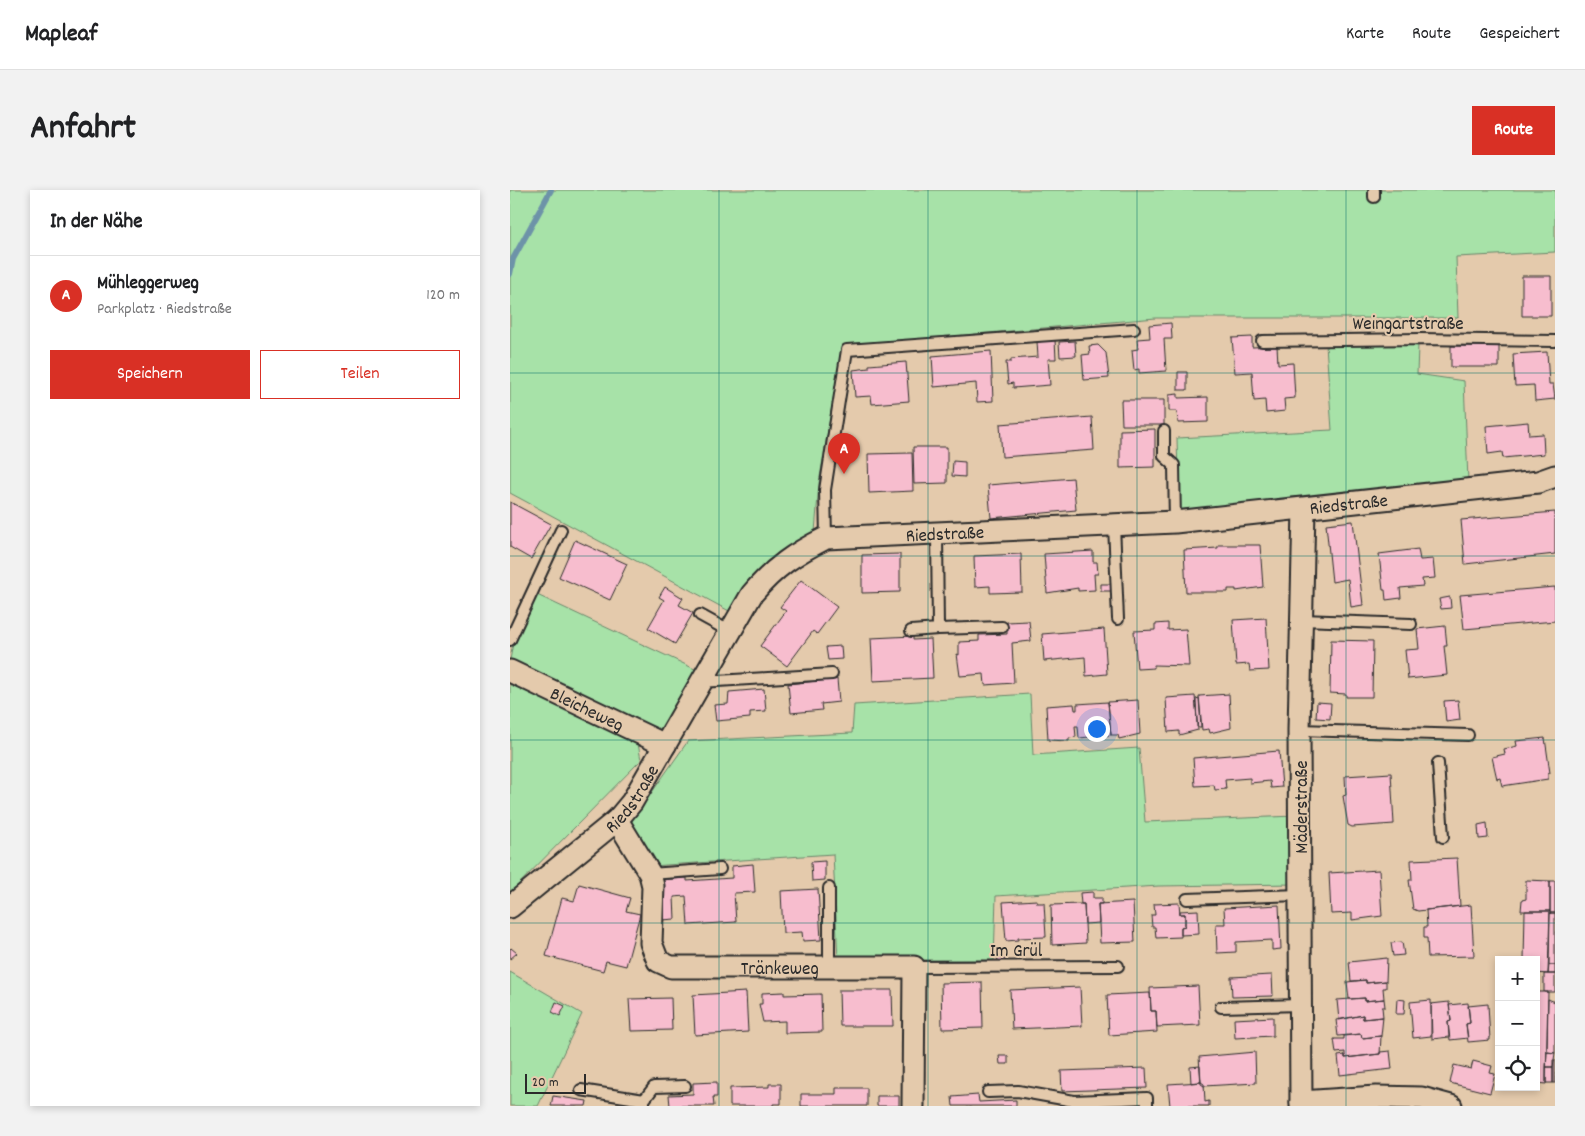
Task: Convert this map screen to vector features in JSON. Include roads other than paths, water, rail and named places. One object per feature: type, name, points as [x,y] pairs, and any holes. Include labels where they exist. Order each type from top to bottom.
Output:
[{"type":"street","name":"Riedstraße","points":[[510,907],[617,820],[632,802],[752,594],[769,574],[792,555],[826,538],[1175,522],[1538,482],[1555,476]]},
{"type":"street","name":"Mäderstraße","points":[[1301,1104],[1299,730],[1304,509]]},
{"type":"street","name":"Bleicheweg","points":[[510,671],[665,745]]},
{"type":"street","name":"Tränkeweg","points":[[617,820],[650,874],[653,886],[651,943],[658,961],[670,967],[914,967]]},
{"type":"street","points":[[913,1106],[914,967]]},
{"type":"street","points":[[1301,1104],[1376,1097],[1422,1098],[1452,1106]]},
{"type":"lane","points":[[826,538],[824,490],[847,350],[1134,329]]},
{"type":"lane","name":"Weingartstraße","points":[[1262,341],[1421,339],[1555,341]]},
{"type":"lane","points":[[1164,431],[1164,456],[1174,465],[1175,522]]},
{"type":"lane","points":[[1114,525],[1118,620]]},
{"type":"lane","points":[[510,640],[561,530]]},
{"type":"lane","points":[[937,533],[938,629]]},
{"type":"lane","points":[[700,615],[729,631]]},
{"type":"lane","points":[[1302,620],[1411,624]]},
{"type":"lane","points":[[911,631],[1002,627]]},
{"type":"lane","points":[[701,682],[832,674]]},
{"type":"lane","points":[[1299,730],[1468,735]]},
{"type":"lane","points":[[1438,763],[1443,837]]},
{"type":"lane","points":[[650,874],[720,869]]},
{"type":"lane","points":[[829,888],[829,967]]},
{"type":"lane","points":[[1187,899],[1300,895]]},
{"type":"lane","name":"Im Grül","points":[[914,967],[1118,966]]},
{"type":"lane","points":[[1221,1007],[1300,1006]]},
{"type":"lane","points":[[582,1090],[644,1103],[654,1087],[685,1086]]},
{"type":"lane","points":[[988,1092],[1018,1092],[1074,1101],[1147,1098],[1148,1106]]},
{"type":"waterway","points":[[510,274],[513,259],[551,190]]},
{"type":"place","name":"Mühleggerweg","points":[[844,474]]}]
